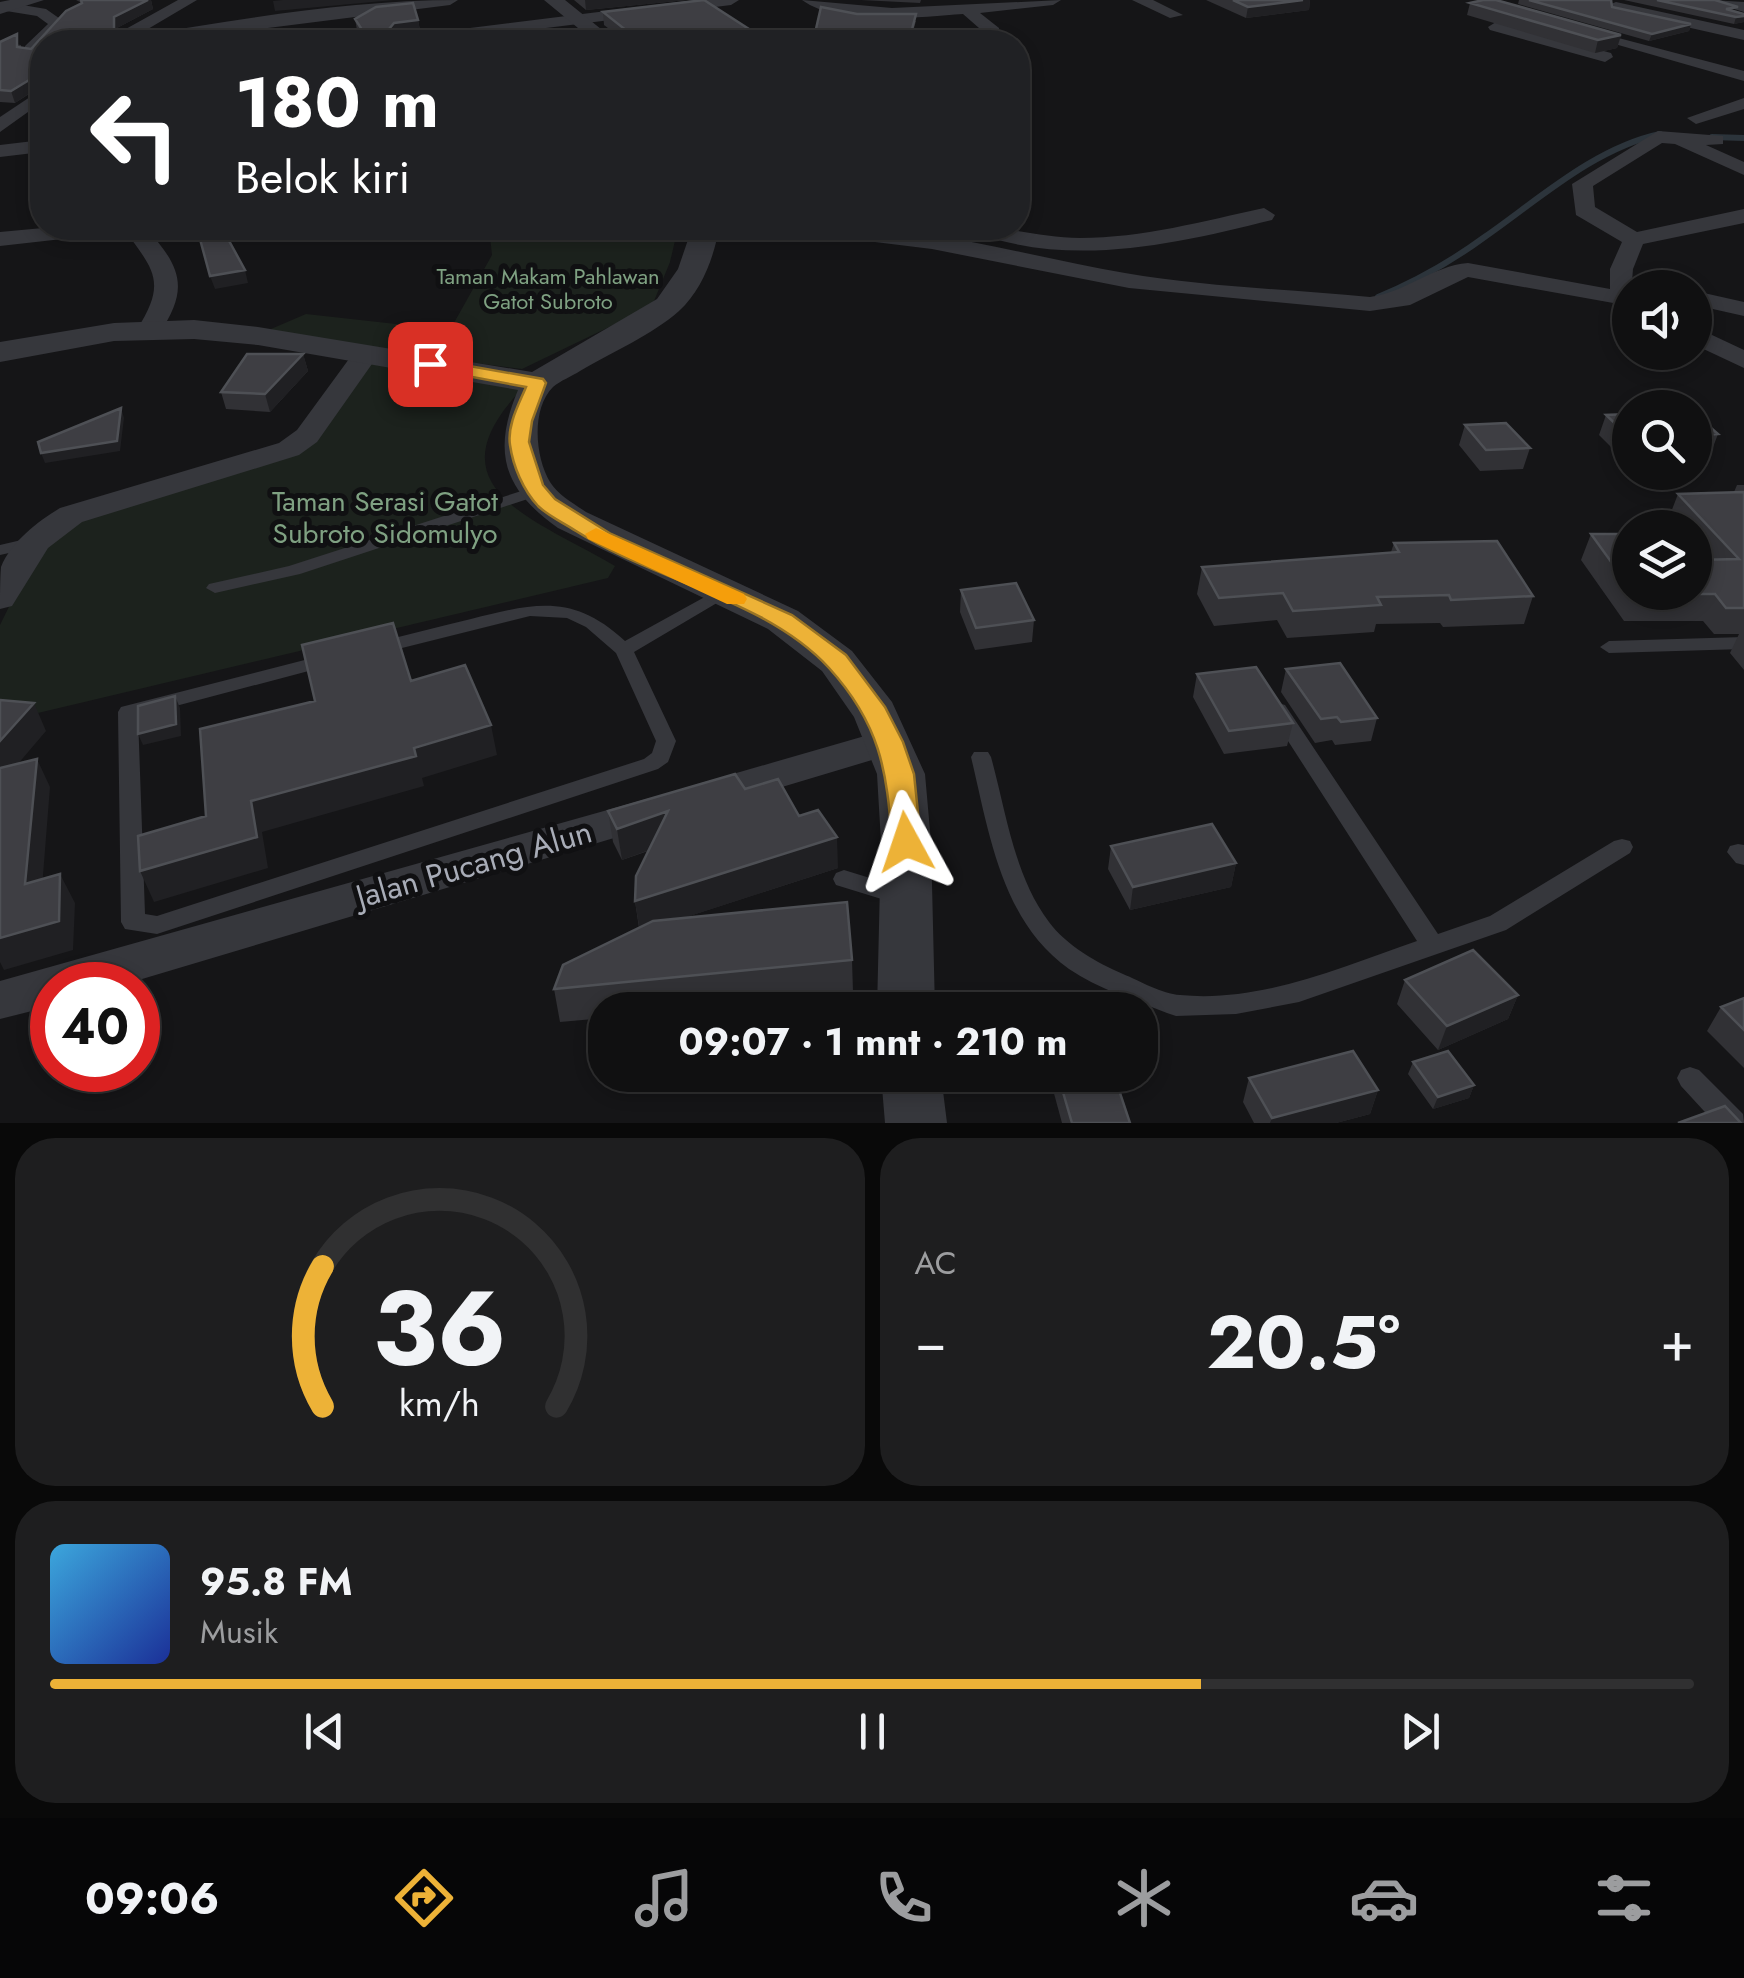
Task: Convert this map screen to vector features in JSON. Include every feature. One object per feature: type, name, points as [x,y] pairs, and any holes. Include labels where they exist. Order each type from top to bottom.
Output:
[{"type":"street","points":[[3,7],[36,0]]},
{"type":"street","points":[[139,30],[189,0]]},
{"type":"street","points":[[249,0],[256,22],[270,30]]},
{"type":"street","points":[[206,30],[450,0]]},
{"type":"street","points":[[553,0],[592,30]]},
{"type":"street","points":[[497,30],[730,0]]},
{"type":"street","points":[[810,0],[838,10],[915,5],[967,10],[1044,0]]},
{"type":"street","points":[[1140,0],[1175,16]]},
{"type":"street","points":[[1718,0],[1744,7]]},
{"type":"street","points":[[1744,35],[1623,4],[1566,26],[1744,76]]},
{"type":"street","points":[[915,5],[934,30]]},
{"type":"street","points":[[3,7],[41,12],[58,23],[51,30]]},
{"type":"street","points":[[967,10],[992,30]]},
{"type":"street","points":[[1496,27],[1632,64]]},
{"type":"street","points":[[1725,92],[1744,100]]},
{"type":"street","points":[[1696,118],[1744,100]]},
{"type":"street","points":[[0,126],[30,103]]},
{"type":"street","points":[[1671,136],[1743,169]]},
{"type":"street","points":[[1716,140],[1671,136],[1650,141],[1582,184],[1584,210],[1610,229],[1636,239],[1744,216]]},
{"type":"street","points":[[0,151],[30,147]]},
{"type":"street","points":[[1024,240],[1096,244],[1264,216]]},
{"type":"street","points":[[0,240],[30,236]]},
{"type":"street","points":[[1626,270],[1624,256],[1636,239]]},
{"type":"street","points":[[144,240],[162,262],[169,285],[161,313],[150,328]]},
{"type":"street","points":[[703,240],[685,287],[668,305],[537,383],[522,421],[519,442],[537,491],[560,512],[603,538],[783,620],[837,661],[876,713],[900,774],[906,842],[906,992]]},
{"type":"street","points":[[916,240],[1130,281],[1338,302],[1396,302],[1456,271],[1468,270],[1612,290]]},
{"type":"street","points":[[1712,302],[1744,309]]},
{"type":"street","points":[[0,352],[150,328],[286,340],[537,383]]},
{"type":"street","points":[[1712,343],[1744,360]]},
{"type":"street","points":[[0,599],[30,544],[46,529],[106,501],[239,467],[289,449],[307,436],[366,354]]},
{"type":"street","name":"Jalan Pucang Alun","points":[[138,962],[890,742]]},
{"type":"street","name":"Jalan Pucang Alun","points":[[0,1000],[30,992]]},
{"type":"street","points":[[913,1092],[916,1123]]},
{"type":"lane","points":[[216,588],[294,570],[537,491]]},
{"type":"lane","points":[[0,550],[30,544]]},
{"type":"lane","points":[[624,650],[722,592]]},
{"type":"lane","points":[[550,609],[590,619],[624,650],[666,741],[661,757],[651,764],[157,924],[133,922],[128,712],[530,610],[550,609]]},
{"type":"lane","points":[[1609,647],[1744,643]]},
{"type":"lane","points":[[1264,688],[1431,944]]},
{"type":"lane","points":[[981,757],[1011,873],[1040,930],[1076,961],[1150,998],[1176,1006],[1236,1004],[1299,992],[1498,923],[1622,848]]},
{"type":"lane","points":[[844,879],[904,896]]},
{"type":"lane","points":[[1690,1078],[1733,1123]]},
{"type":"green space","name":"Taman Makam Pahlawan Gatot Subroto","points":[[490,240],[675,240],[654,301],[634,315],[522,369],[278,336],[271,329],[306,314],[450,330],[492,255]]},
{"type":"green space","name":"Taman Serasi Gatot Subroto Sidomulyo","points":[[363,357],[526,385],[497,420],[485,450],[488,474],[502,496],[524,515],[615,566],[608,578],[0,722],[0,625],[37,550],[54,529],[314,434]]},
{"type":"building","points":[[81,0],[148,0],[114,17],[114,30],[48,30],[66,11],[82,3]]},
{"type":"building","points":[[704,0],[750,30],[626,30],[603,12]]},
{"type":"building","points":[[1233,0],[1303,0],[1248,7]]},
{"type":"building","points":[[1496,0],[1621,35],[1598,40],[1470,3]]},
{"type":"building","points":[[1529,0],[1611,0],[1612,7],[1691,24],[1652,34]]},
{"type":"building","points":[[1657,0],[1715,0],[1738,7],[1726,9],[1744,16],[1736,17]]},
{"type":"building","points":[[413,3],[418,20],[394,23],[388,30],[362,30],[355,19],[376,7]]},
{"type":"building","points":[[821,7],[857,14],[916,14],[912,30],[816,30]]},
{"type":"building","points":[[17,34],[17,47],[30,49],[30,79],[11,91],[0,90],[0,42]]},
{"type":"building","points":[[200,240],[229,240],[245,270],[210,276]]},
{"type":"building","points":[[247,354],[303,354],[265,394],[221,392]]},
{"type":"building","points":[[121,408],[117,441],[41,453],[38,442]]},
{"type":"building","points":[[1506,423],[1530,448],[1486,450],[1465,425]]},
{"type":"building","points":[[1744,492],[1744,608],[1726,608],[1712,594],[1712,560],[1739,559],[1712,530],[1712,510],[1693,510],[1678,494]]},
{"type":"building","points":[[1591,534],[1612,534],[1612,563]]},
{"type":"building","points":[[1497,541],[1533,596],[1451,600],[1449,595],[1377,597],[1381,605],[1293,611],[1283,593],[1219,598],[1202,567],[1399,552],[1394,543]]},
{"type":"building","points":[[1016,583],[1034,620],[976,628],[961,590]]},
{"type":"building","points":[[393,623],[411,681],[465,665],[491,725],[414,748],[416,756],[251,801],[257,837],[140,871],[138,836],[206,816],[200,729],[315,701],[302,645]]},
{"type":"building","points":[[1340,663],[1377,718],[1341,722],[1337,717],[1321,719],[1286,669]]},
{"type":"building","points":[[1256,667],[1293,723],[1229,731],[1197,674]]},
{"type":"building","points":[[175,696],[176,724],[138,734],[138,706]]},
{"type":"building","points":[[0,700],[34,703],[0,741]]},
{"type":"building","points":[[37,759],[25,884],[60,874],[59,921],[0,938],[0,768]]},
{"type":"building","points":[[735,774],[745,789],[778,779],[799,816],[818,810],[837,837],[635,901],[636,876],[668,811],[617,829],[608,811]]},
{"type":"building","points":[[1212,824],[1236,863],[1133,887],[1111,846]]},
{"type":"building","points":[[847,902],[852,960],[554,989],[563,965],[653,921]]},
{"type":"building","points":[[1473,950],[1518,995],[1447,1026],[1405,980]]},
{"type":"building","points":[[1744,998],[1744,1030],[1721,1007]]},
{"type":"building","points":[[1353,1051],[1378,1090],[1272,1118],[1249,1078]]},
{"type":"building","points":[[1448,1051],[1474,1085],[1438,1097],[1413,1062]]},
{"type":"building","points":[[1063,1092],[1120,1092],[1130,1123],[1072,1123]]},
{"type":"building","points":[[1725,1106],[1741,1123],[1678,1123]]},
{"type":"waterway","points":[[1378,297],[1460,254],[1590,163],[1660,134]]},
{"type":"waterway","points":[[1712,137],[1744,138]]},
{"type":"slow traffic","points":[[596,534],[736,599]]},
{"type":"route","points":[[430,364],[537,383],[522,421],[519,442],[533,486],[548,503],[603,538],[783,620],[837,661],[876,713],[890,742],[900,774],[906,842]]}]
